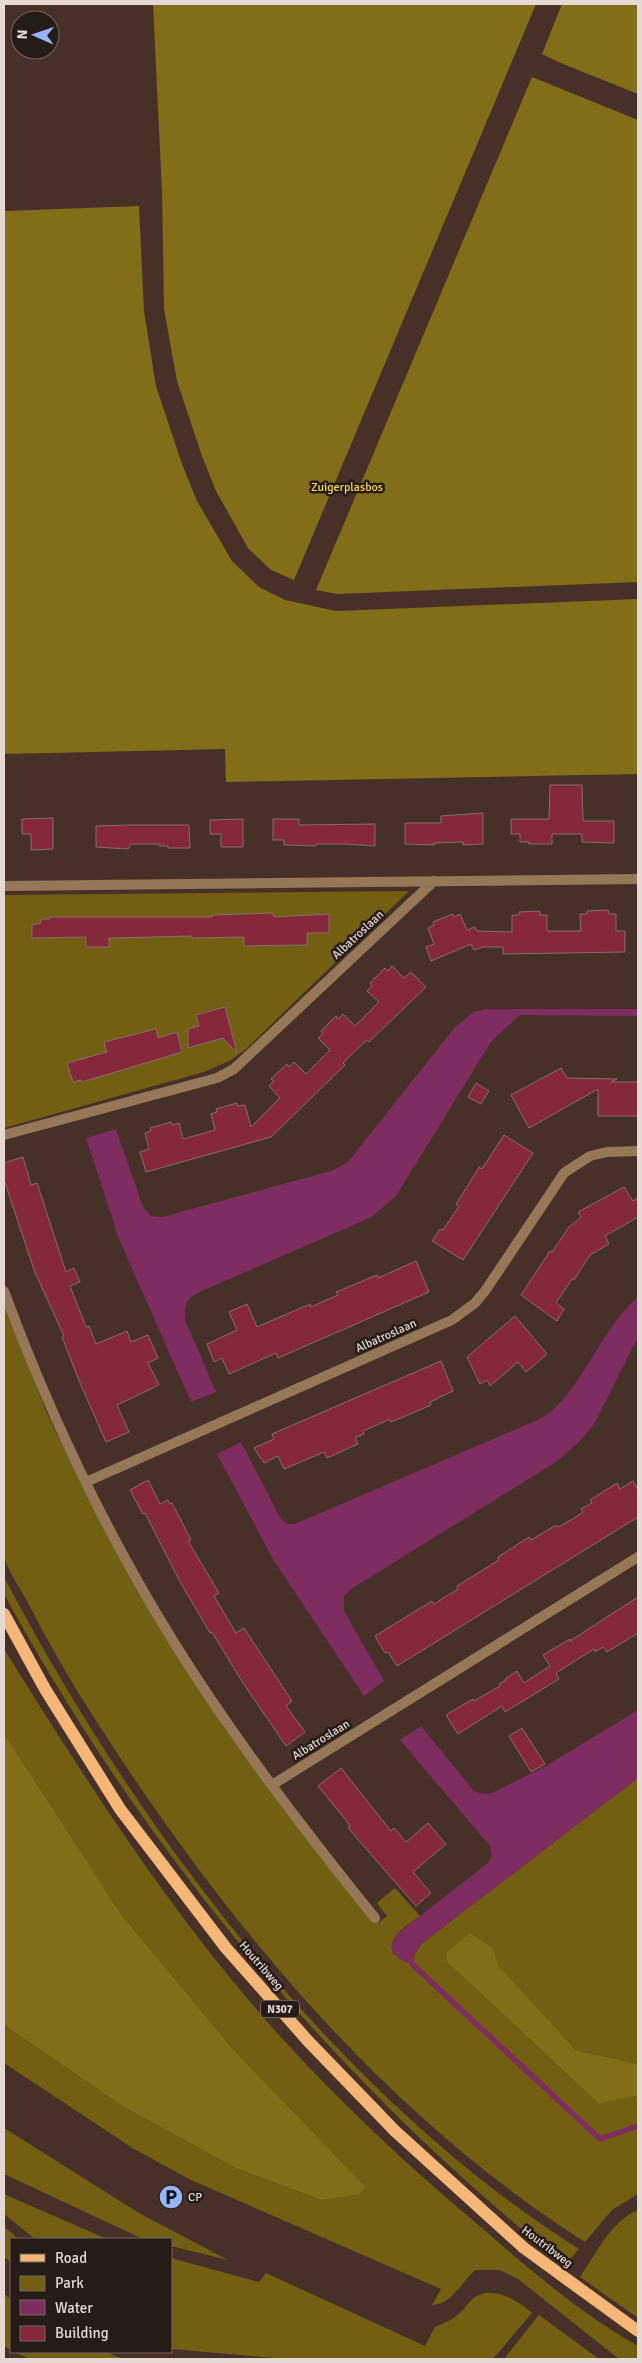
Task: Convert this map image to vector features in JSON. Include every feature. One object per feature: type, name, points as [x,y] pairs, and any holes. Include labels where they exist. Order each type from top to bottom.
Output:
[{"type":"main road","name":"Houtribweg","points":[[4,1614],[45,1689],[120,1809],[226,1948],[308,2041],[395,2131],[524,2248],[638,2331]]},
{"type":"street","points":[[4,886],[638,879]]},
{"type":"street","name":"Albatroslaan","points":[[4,1135],[217,1078],[234,1069],[434,881]]},
{"type":"street","name":"Albatroslaan","points":[[86,1482],[452,1320],[475,1303],[485,1291],[564,1173],[590,1156],[607,1152],[638,1151]]},
{"type":"street","points":[[4,1290],[18,1329],[86,1482],[133,1572],[174,1643],[223,1718],[321,1851],[375,1918]]},
{"type":"street","name":"Albatroslaan","points":[[272,1785],[638,1557]]},
{"type":"green space","points":[[409,891],[246,1049],[231,1060],[204,1072],[4,1128],[4,895]]},
{"type":"green space","points":[[4,1303],[45,1409],[81,1484],[223,1726],[287,1814],[378,1923],[387,1916],[377,1903],[395,1888],[420,1916],[395,1937],[392,1948],[394,1955],[415,1954],[421,1944],[638,1778],[638,2064],[576,2050],[499,1966],[494,1949],[447,1962],[599,2104],[638,2096],[638,2194],[612,2210],[585,2242],[512,2191],[442,2135],[377,2075],[315,2011],[257,1943],[202,1873],[149,1801],[100,1727],[53,1649],[5,1560],[2,1538],[4,1496]]},
{"type":"green space","points":[[4,1577],[48,1658],[97,1738],[149,1816],[205,1893],[265,1967],[327,2038],[394,2104],[477,2176],[579,2249],[565,2265],[481,2194],[400,2119],[324,2040],[251,1958],[183,1872],[119,1782],[59,1690],[4,1594]]},
{"type":"green space","points":[[4,1649],[72,1757],[144,1863],[181,1915],[261,2015],[324,2083],[409,2164],[514,2256],[574,2304],[638,2346],[638,2359],[619,2359],[518,2279],[500,2270],[475,2270],[451,2297],[439,2304],[432,2305],[441,2289],[191,2180],[134,2149],[4,2063],[4,2025],[122,2106],[235,2168],[321,2200],[366,2187],[232,2048],[121,1914],[4,1733]]},
{"type":"green space","points":[[4,2128],[139,2213],[228,2260],[172,2246],[172,2238],[141,2238],[4,2174]]},
{"type":"green space","points":[[4,2193],[105,2238],[34,2238],[4,2214]]},
{"type":"green space","points":[[638,2210],[638,2318],[580,2277],[612,2230],[629,2215]]},
{"type":"green space","points":[[4,2227],[16,2238],[10,2238],[10,2261],[4,2257]]},
{"type":"green space","points":[[172,2258],[259,2282],[266,2273],[425,2346],[435,2327],[456,2316],[473,2298],[482,2294],[490,2293],[505,2296],[532,2313],[493,2359],[286,2359],[172,2349]]},
{"type":"green space","points":[[4,2294],[10,2298],[10,2349],[4,2346]]},
{"type":"green space","points":[[539,2315],[599,2359],[504,2359]]},
{"type":"green space","points":[[16,2353],[108,2353],[123,2359],[30,2359]]},
{"type":"shaded area","points":[[153,4],[536,4],[294,580],[271,570],[248,548],[216,491],[177,381],[164,309],[162,192]]},
{"type":"shaded area","points":[[562,4],[638,4],[638,94],[542,54]]},
{"type":"shaded area","points":[[532,77],[638,120],[638,582],[337,594],[316,590]]},
{"type":"shaded area","points":[[139,206],[144,311],[156,386],[182,464],[197,501],[232,561],[259,587],[285,600],[336,611],[638,599],[638,774],[226,782],[225,749],[4,754],[4,211]]},
{"type":"shaded area","points":[[4,1733],[121,1914],[232,2048],[366,2187],[359,2194],[321,2200],[235,2168],[122,2106],[4,2025]]},
{"type":"shaded area","points":[[470,1933],[494,1949],[499,1966],[576,2050],[638,2064],[638,2096],[599,2104],[447,1962],[446,1953]]},
{"type":"water","points":[[485,1009],[638,1009],[638,1016],[520,1015],[491,1042],[396,1196],[372,1217],[195,1294],[186,1303],[185,1320],[216,1392],[191,1402],[119,1239],[86,1138],[116,1129],[143,1207],[151,1216],[162,1217],[331,1171],[348,1162],[455,1027],[474,1012]]},
{"type":"water","points":[[638,1297],[638,1337],[594,1424],[579,1442],[556,1462],[351,1589],[344,1596],[344,1611],[384,1681],[364,1696],[274,1561],[217,1454],[241,1442],[281,1519],[287,1524],[295,1524],[540,1419],[567,1394],[579,1379],[612,1327]]},
{"type":"water","points":[[638,1710],[638,1778],[421,1944],[415,1954],[413,1965],[397,1956],[391,1947],[397,1934],[488,1863],[492,1856],[490,1846],[400,1740],[421,1726],[474,1791],[484,1794],[492,1793],[544,1767]]},
{"type":"building","points":[[550,785],[582,785],[583,821],[614,821],[614,843],[582,842],[582,834],[552,834],[552,844],[529,844],[529,842],[520,842],[520,834],[511,834],[511,819],[549,819]]},
{"type":"building","points":[[483,813],[483,844],[463,845],[463,842],[434,843],[434,845],[405,844],[405,823],[441,823],[441,816]]},
{"type":"building","points":[[53,818],[53,849],[31,850],[31,834],[22,834],[22,819]]},
{"type":"building","points":[[243,819],[243,847],[221,847],[221,834],[210,834],[210,820]]},
{"type":"building","points":[[273,819],[299,819],[299,825],[375,824],[375,846],[346,844],[316,844],[316,846],[284,845],[284,840],[273,840]]},
{"type":"building","points":[[189,825],[190,848],[168,848],[168,846],[160,846],[159,844],[131,844],[128,849],[96,847],[96,826]]},
{"type":"building","points":[[608,910],[609,914],[616,914],[616,931],[625,931],[625,952],[503,954],[503,947],[483,947],[474,950],[471,944],[431,961],[426,947],[434,944],[428,928],[434,925],[433,922],[453,914],[454,917],[460,914],[467,930],[475,927],[477,931],[512,932],[512,915],[519,915],[519,912],[540,911],[540,915],[547,915],[547,931],[581,931],[580,914],[587,914],[587,911]]},
{"type":"building","points":[[272,913],[274,917],[329,914],[329,933],[307,933],[307,945],[244,946],[244,937],[192,938],[192,936],[109,938],[109,947],[86,947],[86,937],[32,938],[32,925],[41,923],[41,919],[50,919],[50,917],[212,917],[212,915]]},
{"type":"building","points":[[392,966],[404,978],[411,972],[426,987],[369,1042],[367,1040],[355,1051],[343,1063],[345,1065],[271,1137],[146,1172],[140,1152],[149,1149],[145,1133],[151,1131],[150,1128],[171,1122],[172,1125],[179,1123],[183,1139],[215,1130],[211,1114],[217,1112],[216,1109],[237,1103],[238,1106],[245,1105],[251,1127],[280,1098],[269,1086],[274,1081],[271,1079],[287,1064],[289,1067],[294,1062],[306,1074],[330,1050],[318,1038],[323,1034],[321,1031],[336,1016],[338,1019],[343,1014],[355,1026],[379,1002],[367,991],[372,986],[370,983],[385,968],[388,971]]},
{"type":"building","points":[[225,1007],[237,1053],[223,1038],[188,1048],[188,1029],[199,1026],[196,1015]]},
{"type":"building","points":[[156,1029],[158,1038],[177,1032],[182,1052],[82,1082],[81,1080],[73,1082],[67,1063],[107,1052],[104,1042]]},
{"type":"building","points":[[561,1068],[567,1078],[617,1079],[611,1082],[638,1082],[638,1116],[598,1116],[598,1089],[529,1128],[511,1095]]},
{"type":"building","points":[[476,1083],[489,1091],[481,1104],[468,1097]]},
{"type":"building","points":[[504,1135],[533,1153],[463,1260],[432,1241],[440,1229],[443,1230],[459,1206],[456,1204],[479,1167],[482,1169]]},
{"type":"building","points":[[23,1157],[31,1185],[37,1183],[66,1272],[74,1268],[80,1282],[70,1286],[86,1327],[89,1326],[96,1344],[127,1331],[131,1342],[148,1335],[158,1358],[148,1363],[159,1385],[117,1405],[129,1432],[106,1442],[80,1383],[62,1337],[64,1336],[34,1270],[4,1180],[4,1163]]},
{"type":"building","points":[[624,1187],[633,1201],[638,1198],[638,1217],[605,1236],[609,1244],[590,1255],[556,1303],[564,1309],[557,1321],[521,1295],[550,1251],[552,1252],[569,1227],[581,1217],[578,1212]]},
{"type":"building","points":[[416,1261],[429,1292],[278,1358],[276,1353],[229,1374],[222,1358],[214,1362],[207,1344],[237,1330],[229,1312],[247,1304],[257,1327],[310,1304],[311,1307],[338,1295],[336,1292],[377,1275],[378,1278]]},
{"type":"building","points":[[515,1316],[547,1354],[526,1372],[518,1362],[490,1386],[487,1380],[480,1384],[467,1357]]},
{"type":"building","points":[[441,1361],[453,1391],[430,1402],[431,1405],[391,1422],[390,1419],[363,1431],[364,1434],[355,1438],[358,1444],[327,1458],[324,1452],[284,1469],[278,1456],[264,1463],[254,1448],[274,1439],[272,1434]]},
{"type":"building","points":[[148,1480],[160,1504],[168,1500],[170,1504],[172,1503],[191,1540],[188,1541],[219,1593],[214,1596],[236,1633],[244,1628],[292,1701],[286,1706],[305,1732],[286,1746],[241,1680],[212,1632],[210,1633],[178,1578],[145,1513],[143,1514],[130,1490]]},
{"type":"building","points":[[633,1481],[638,1490],[638,1517],[397,1666],[388,1652],[385,1653],[375,1636],[432,1601],[434,1604],[458,1589],[457,1586],[499,1560],[498,1557],[529,1537],[531,1540],[556,1525],[558,1527],[571,1520],[583,1512],[581,1509],[592,1503],[590,1500],[617,1483],[620,1489]]},
{"type":"building","points":[[638,1597],[638,1633],[607,1652],[603,1647],[595,1652],[594,1649],[556,1673],[559,1679],[505,1712],[502,1706],[458,1734],[446,1715],[500,1686],[499,1684],[517,1671],[524,1683],[550,1666],[543,1655],[570,1639],[570,1641]]},
{"type":"building","points":[[522,1728],[545,1764],[531,1772],[509,1736]]},
{"type":"building","points":[[341,1768],[391,1831],[394,1828],[406,1842],[428,1823],[446,1844],[413,1872],[431,1893],[416,1906],[348,1828],[350,1826],[346,1820],[318,1786]]},
{"type":"waterway","points":[[413,1965],[600,2139],[638,2126]]},
{"type":"place","name":"CP","points":[[171,2197]]},
{"type":"park label","name":"Zuigerplasbos","points":[[347,487]]}]
